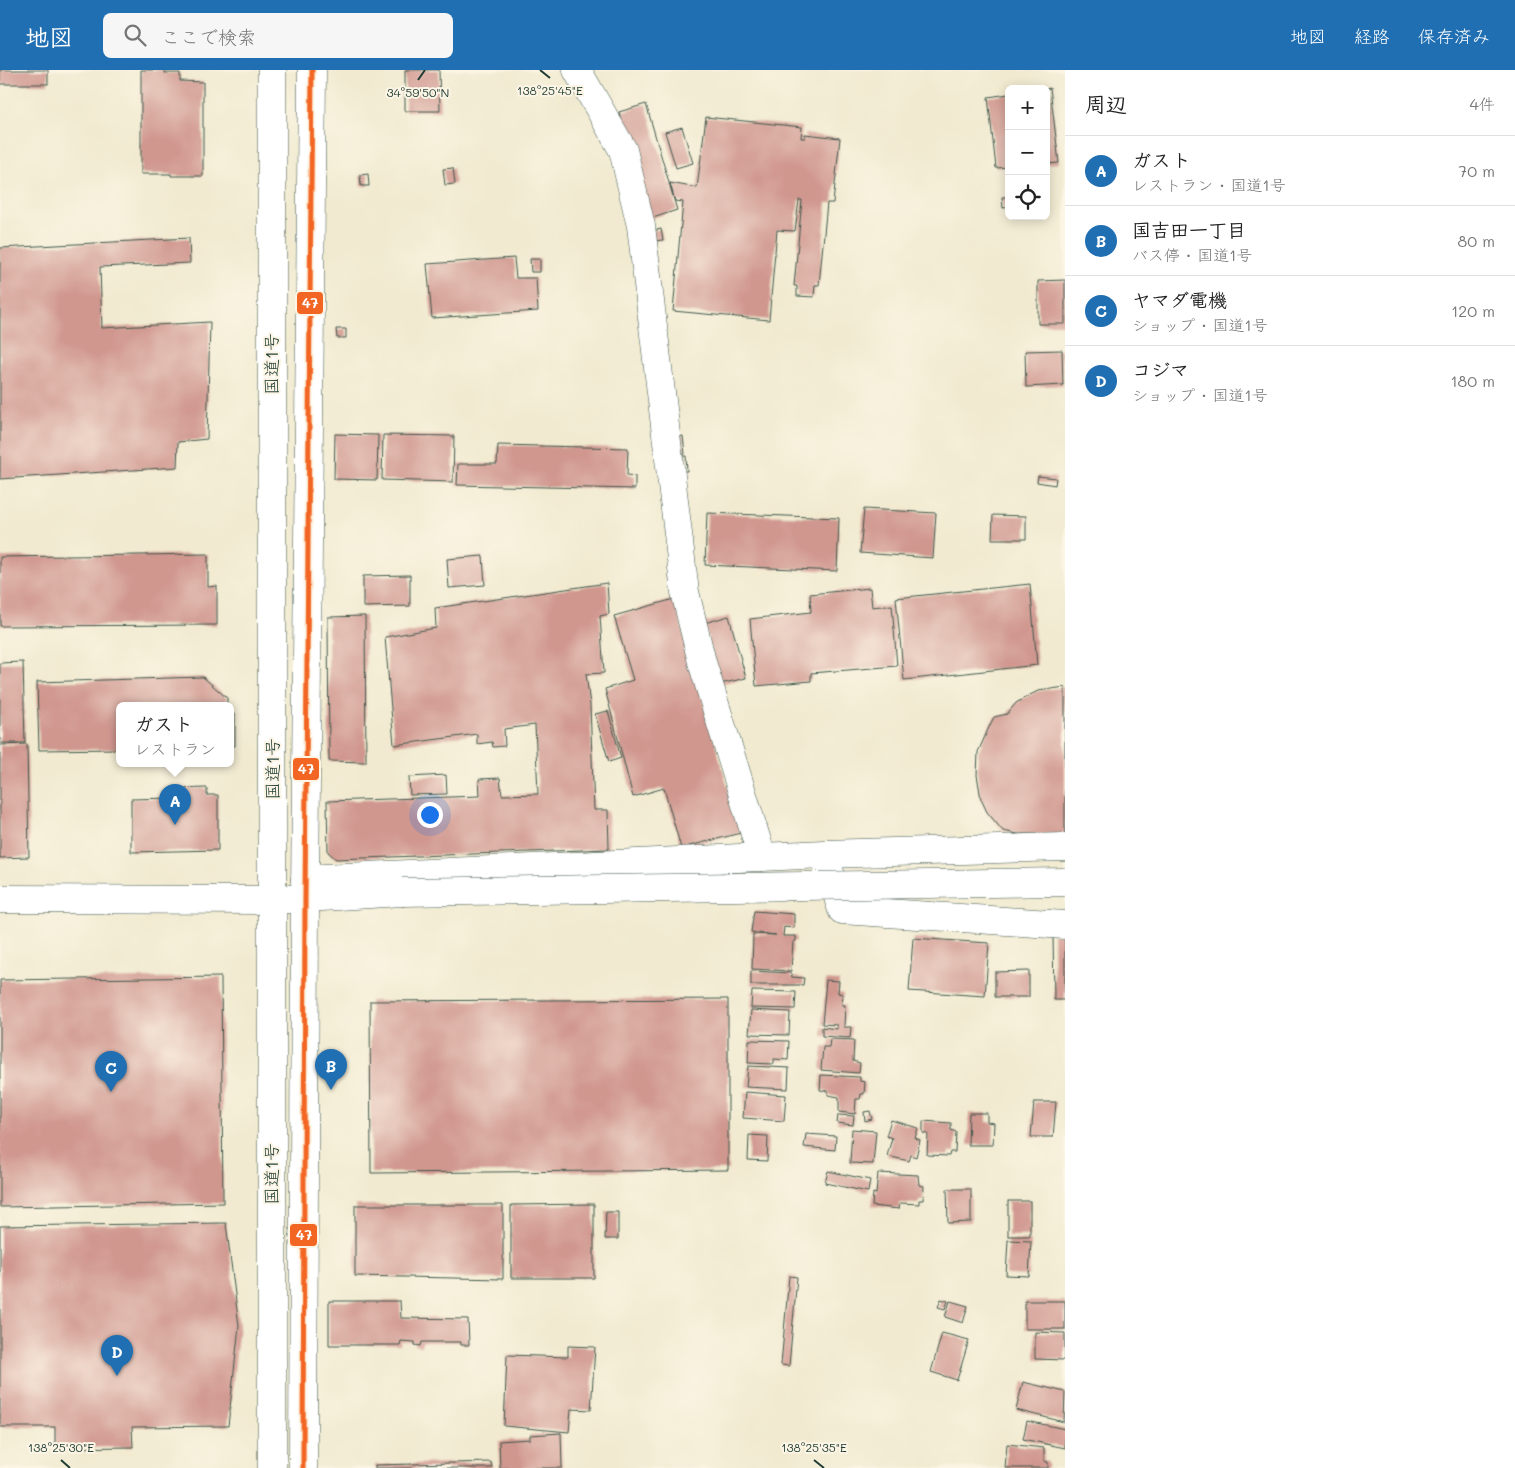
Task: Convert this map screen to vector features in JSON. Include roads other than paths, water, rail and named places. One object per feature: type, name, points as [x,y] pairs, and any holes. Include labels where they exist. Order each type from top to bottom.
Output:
[{"type":"main road","name":"国道1号","points":[[272,70],[272,1468]]},
{"type":"main road","name":"国道1号","points":[[303,1468],[305,889],[312,70]]},
{"type":"main road","points":[[577,70],[623,150],[639,216],[657,348],[685,592],[702,662],[762,857]]},
{"type":"main road","points":[[0,899],[273,900],[305,889],[762,857],[1065,846]]},
{"type":"main road","points":[[824,854],[842,910],[1065,925]]},
{"type":"main road","points":[[305,889],[402,892],[1065,882]]},
{"type":"place","name":"ガスト","points":[[175,825]]},
{"type":"place","name":"国吉田一丁目","points":[[331,1090]]},
{"type":"place","name":"ヤマダ電機","points":[[111,1092]]},
{"type":"place","name":"コジマ","points":[[117,1376]]}]
